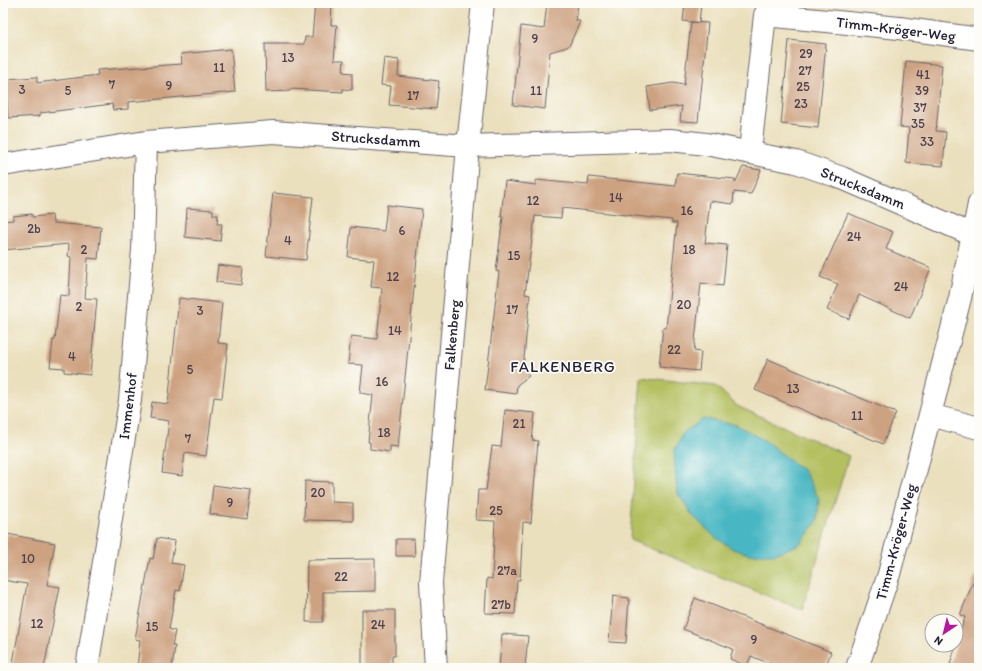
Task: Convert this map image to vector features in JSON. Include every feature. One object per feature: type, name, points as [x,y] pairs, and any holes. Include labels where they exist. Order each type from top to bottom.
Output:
[{"type":"street","name":"Falkenberg","points":[[436,668],[431,583],[468,146],[483,3]]},
{"type":"street","name":"Timm-Kröger-Weg","points":[[750,151],[765,15],[899,28],[979,39]]},
{"type":"street","name":"Strucksdamm","points":[[3,165],[146,142],[273,132],[468,146],[670,140],[750,151],[796,162],[842,178],[973,235]]},
{"type":"street","name":"Immenhof","points":[[87,668],[130,400],[143,250],[146,142]]},
{"type":"street","name":"Timm-Kröger-Weg","points":[[857,668],[889,574],[960,298],[979,204]]},
{"type":"street","points":[[930,415],[979,428]]},
{"type":"green space","points":[[641,377],[716,386],[737,406],[849,456],[802,610],[630,540]]},
{"type":"water","points":[[703,419],[737,425],[767,442],[805,472],[819,499],[817,522],[800,544],[775,554],[749,554],[733,549],[715,537],[693,516],[677,492],[674,452],[683,433]]},
{"type":"building","points":[[315,3],[332,3],[331,25],[337,25],[334,60],[344,60],[343,72],[352,73],[352,90],[343,89],[343,92],[290,89],[290,91],[266,92],[265,44],[304,44],[305,37],[312,37]]},
{"type":"building","points":[[547,3],[578,3],[576,21],[580,21],[570,44],[567,47],[550,52],[545,109],[513,105],[521,26],[544,29]]},
{"type":"building","points":[[685,3],[701,3],[699,23],[683,21]]},
{"type":"building","points":[[691,22],[708,23],[698,122],[680,121],[682,106],[650,110],[647,87],[673,83],[684,85]]},
{"type":"building","points":[[789,40],[826,44],[818,128],[781,124]]},
{"type":"building","points":[[231,49],[235,92],[128,102],[128,109],[113,110],[112,104],[40,113],[40,116],[8,118],[6,79],[37,77],[37,83],[98,75],[97,70],[182,64],[181,54]]},
{"type":"building","points":[[384,58],[399,60],[398,76],[439,81],[436,109],[389,105],[391,86],[381,85]]},
{"type":"building","points":[[906,61],[942,65],[936,131],[946,132],[943,166],[906,163],[909,128],[900,127]]},
{"type":"building","points":[[743,167],[761,170],[751,194],[734,192],[733,204],[710,201],[705,243],[727,245],[723,286],[701,283],[694,351],[701,352],[699,371],[659,367],[663,328],[666,328],[677,223],[672,223],[672,220],[562,208],[561,218],[535,216],[525,294],[530,295],[523,369],[529,376],[517,385],[516,394],[485,390],[499,272],[496,271],[503,217],[501,217],[505,181],[536,185],[536,180],[588,185],[589,177],[675,186],[677,173],[735,179],[735,183]]},
{"type":"building","points":[[273,193],[313,197],[306,260],[266,256]]},
{"type":"building","points":[[387,205],[422,209],[398,447],[390,446],[390,452],[370,449],[370,442],[368,442],[373,395],[360,393],[363,365],[348,364],[351,336],[377,339],[382,288],[371,287],[374,260],[348,257],[351,227],[384,231]]},
{"type":"building","points":[[187,208],[213,210],[213,215],[218,215],[217,224],[222,224],[220,241],[185,237]]},
{"type":"building","points":[[848,213],[893,232],[886,249],[931,268],[910,318],[859,295],[849,319],[827,310],[838,284],[820,277]]},
{"type":"building","points":[[32,214],[32,217],[52,215],[53,223],[101,227],[98,259],[88,258],[85,298],[97,299],[90,375],[64,372],[64,368],[50,367],[53,340],[55,340],[60,295],[69,296],[71,257],[68,256],[69,244],[3,250],[3,221],[13,220],[13,216]]},
{"type":"building","points":[[218,265],[243,268],[241,285],[216,282]]},
{"type":"building","points":[[179,298],[222,303],[218,343],[228,344],[222,398],[214,397],[206,456],[185,453],[182,476],[162,473],[169,421],[150,418],[152,402],[168,404]]},
{"type":"building","points":[[768,359],[896,413],[883,444],[755,390]]},
{"type":"building","points":[[505,410],[535,413],[532,440],[538,441],[531,523],[523,522],[520,580],[517,580],[515,614],[485,613],[487,578],[492,579],[495,521],[476,520],[478,490],[486,490],[492,446],[501,447]]},
{"type":"building","points":[[305,481],[332,482],[332,502],[353,503],[353,521],[304,520]]},
{"type":"building","points":[[213,485],[251,490],[247,519],[210,514]]},
{"type":"building","points":[[7,534],[55,543],[47,585],[60,587],[44,668],[12,668],[27,584],[8,581],[3,578],[3,555]]},
{"type":"building","points":[[157,538],[175,541],[171,563],[184,565],[180,591],[176,590],[169,629],[175,631],[172,646],[175,646],[172,668],[137,668],[140,640],[135,639],[150,558],[153,559]]},
{"type":"building","points":[[396,539],[414,539],[415,556],[396,556]]},
{"type":"building","points":[[375,559],[375,591],[323,592],[323,622],[306,622],[307,560]]},
{"type":"building","points":[[978,570],[979,668],[959,668],[950,664],[954,653],[964,653],[965,617],[964,613],[961,613]]},
{"type":"building","points":[[613,596],[629,598],[626,643],[609,642]]},
{"type":"building","points":[[695,598],[831,652],[825,668],[780,668],[751,656],[747,666],[730,659],[733,649],[683,629]]},
{"type":"building","points":[[362,610],[395,610],[395,656],[392,656],[392,668],[362,668]]},
{"type":"building","points":[[502,634],[528,636],[525,668],[499,668]]},
{"type":"district","name":"FALKENBERG","points":[[563,366]]}]
